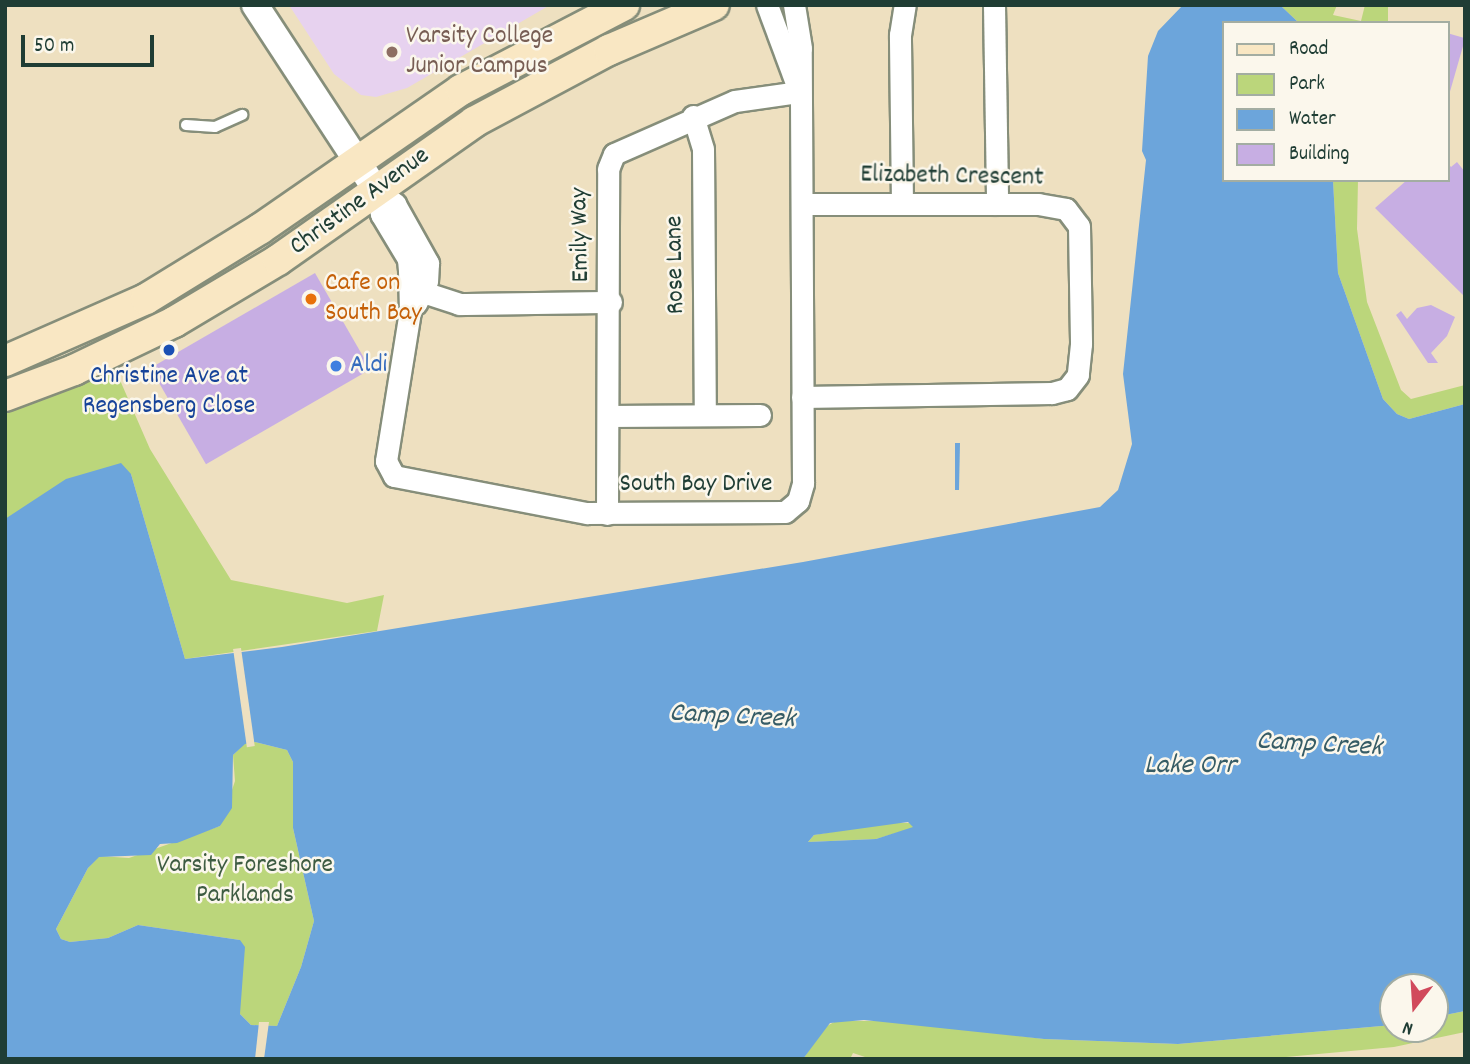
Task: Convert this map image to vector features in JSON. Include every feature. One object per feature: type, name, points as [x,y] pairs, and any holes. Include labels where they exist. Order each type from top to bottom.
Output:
[{"type":"main road","name":"Christine Avenue","points":[[5,361],[146,299],[250,236],[493,71],[624,5]]},
{"type":"main road","name":"Christine Avenue","points":[[5,396],[74,370],[174,322],[278,260],[474,122],[618,45],[715,5]]},
{"type":"street","points":[[256,5],[376,190]]},
{"type":"street","name":"South Bay Drive","points":[[767,5],[799,92]]},
{"type":"street","name":"South Bay Drive","points":[[376,190],[382,214],[408,259],[410,311],[386,461],[394,475],[406,482],[607,514],[775,514],[794,507],[803,483],[799,92],[801,48],[794,5]]},
{"type":"street","points":[[902,204],[900,35],[905,5]]},
{"type":"street","points":[[995,5],[997,204]]},
{"type":"street","name":"Emily Way","points":[[607,514],[611,302],[608,169],[614,155],[693,116],[748,98],[799,92]]},
{"type":"street","name":"Rose Lane","points":[[693,116],[703,149],[705,415]]},
{"type":"street","name":"South Bay Drive","points":[[376,190],[395,204],[422,247],[428,263],[423,292],[410,311]]},
{"type":"street","name":"Elizabeth Crescent","points":[[802,204],[997,204],[1066,209],[1079,226],[1081,344],[1078,375],[1067,390],[802,397]]},
{"type":"street","points":[[423,292],[459,304],[611,302]]},
{"type":"street","points":[[608,416],[760,415]]},
{"type":"lane","points":[[186,125],[215,127],[242,115]]},
{"type":"shaded area","name":"Varsity College Junior Campus","points":[[289,5],[550,5],[407,88],[376,97],[361,95],[334,74]]},
{"type":"green space","points":[[1280,5],[1337,5],[1333,15],[1361,21],[1297,21]]},
{"type":"green space","points":[[1365,5],[1388,5],[1388,21],[1361,21]]},
{"type":"green space","points":[[1333,182],[1358,182],[1357,229],[1367,302],[1401,390],[1411,399],[1465,385],[1465,404],[1409,419],[1397,414],[1383,399],[1338,273]]},
{"type":"green space","points":[[116,371],[150,449],[231,580],[347,603],[384,595],[377,631],[185,659],[131,474],[5,519],[5,414]]},
{"type":"green space","name":"Varsity Foreshore Parklands","points":[[255,742],[287,750],[293,762],[293,828],[314,921],[301,967],[277,1026],[251,1025],[240,1014],[240,940],[138,925],[108,938],[70,942],[61,939],[56,929],[88,868],[99,856],[129,858],[220,826],[235,781],[233,755],[245,743]]},
{"type":"green space","points":[[884,823],[914,823],[913,828],[876,839],[808,842],[814,835]]},
{"type":"green space","points":[[1465,1011],[1465,1032],[1449,1035],[1449,1014]]},
{"type":"green space","points":[[836,1021],[903,1021],[1044,1039],[1178,1044],[1379,1026],[1379,1043],[1413,1043],[1264,1059],[871,1059],[853,1053],[850,1059],[803,1059],[825,1027]]},
{"type":"water","name":"Lake Orr","points":[[1183,5],[1280,5],[1297,21],[1222,21],[1222,182],[1333,182],[1338,273],[1383,399],[1397,414],[1409,419],[1465,404],[1465,1011],[1449,1014],[1449,973],[1379,973],[1379,1026],[1178,1044],[1044,1039],[864,1020],[830,1023],[803,1059],[5,1059],[5,519],[66,479],[121,463],[131,474],[185,659],[282,647],[803,562],[1100,507],[1118,490],[1132,444],[1123,374],[1146,160],[1142,151],[1148,56],[1158,31]],"holes":[[[255,742],[287,750],[293,762],[293,828],[314,921],[301,967],[277,1026],[251,1025],[240,1014],[245,947],[240,940],[138,925],[108,938],[70,942],[61,939],[56,929],[88,868],[99,857],[151,855],[160,844],[177,843],[220,826],[232,808],[233,755],[245,744]],[[908,822],[913,827],[876,839],[808,842],[814,835]]]},
{"type":"water","points":[[955,443],[960,443],[959,490],[955,490]]},
{"type":"pier","points":[[241,648],[255,746],[247,747],[233,649]]},
{"type":"pier","points":[[259,1022],[269,1022],[264,1059],[255,1059]]},
{"type":"building","points":[[1449,34],[1465,39],[1449,95]]},
{"type":"building","points":[[1457,162],[1465,172],[1465,297],[1375,208],[1405,182],[1449,182],[1449,164],[1451,167]]},
{"type":"building","points":[[315,273],[370,369],[206,464],[150,368]]},
{"type":"building","points":[[1431,305],[1455,317],[1447,336],[1431,353],[1438,363],[1428,363],[1396,315],[1401,311],[1407,319],[1417,308]]},
{"type":"place","name":"Varsity College Junior Campus","points":[[392,52]]},
{"type":"place","name":"Cafe on South Bay","points":[[311,299]]},
{"type":"place","name":"Christine Ave at Regensberg Close","points":[[169,350]]},
{"type":"place","name":"Aldi","points":[[336,366]]},
{"type":"water label","name":"Camp Creek","points":[[732,718]]},
{"type":"water label","name":"Camp Creek","points":[[1319,746]]}]
